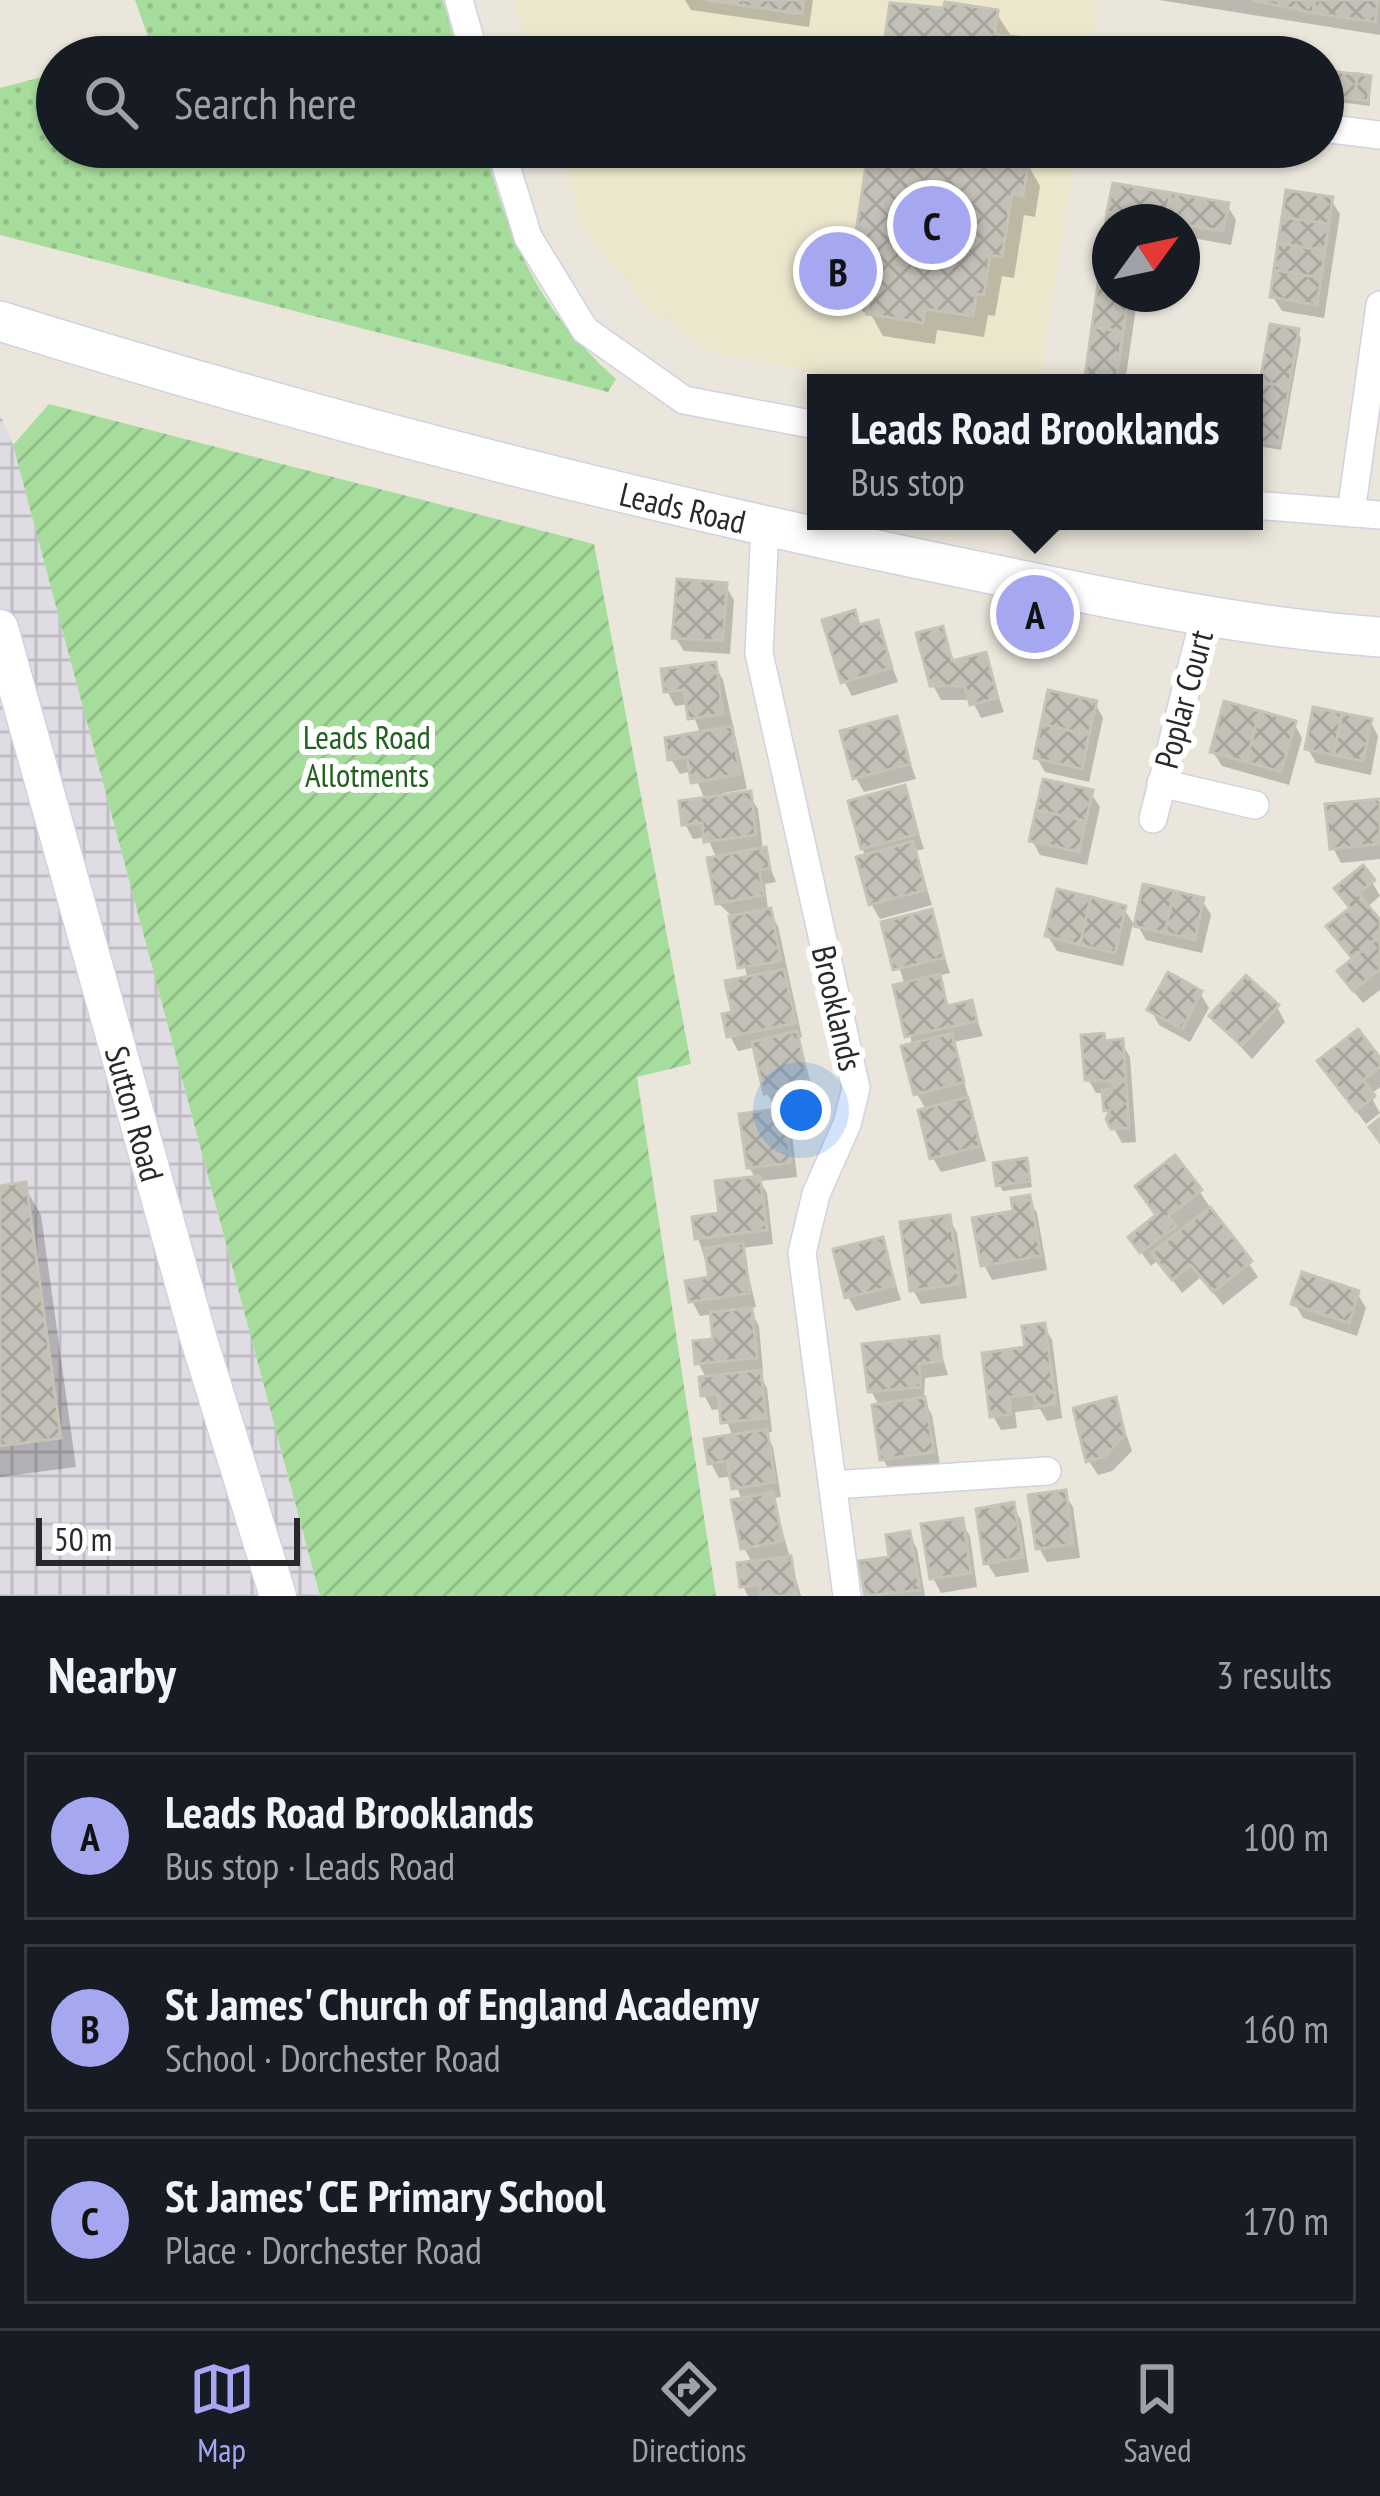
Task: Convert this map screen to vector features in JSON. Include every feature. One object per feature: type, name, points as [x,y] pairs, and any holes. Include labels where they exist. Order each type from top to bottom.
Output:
[{"type":"main road","name":"Leads Road","points":[[0,321],[140,365],[765,526],[1205,615],[1295,631],[1380,637]]},
{"type":"street","points":[[459,0],[469,36]]},
{"type":"street","points":[[1344,131],[1380,135]]},
{"type":"street","points":[[507,168],[528,237],[586,330],[684,400],[807,423]]},
{"type":"street","points":[[1351,513],[1380,305]]},
{"type":"street","points":[[1263,506],[1380,515]]},
{"type":"street","name":"Brooklands","points":[[765,526],[759,653],[856,1088],[847,1124],[816,1194],[802,1253],[847,1596]]},
{"type":"street","name":"Poplar Court","points":[[1153,819],[1205,615]]},
{"type":"street","name":"Sutton Road","points":[[0,628],[200,1340],[278,1596]]},
{"type":"street","name":"Poplar Court","points":[[1161,783],[1255,805]]},
{"type":"street","points":[[832,1485],[1046,1471]]},
{"type":"shaded area","points":[[514,0],[1099,0],[1093,36],[524,36]]},
{"type":"shaded area","points":[[563,168],[1073,168],[1041,374],[822,374],[709,351],[650,310],[586,233]]},
{"type":"shaded area","points":[[0,414],[13,445],[320,1596],[0,1596]]},
{"type":"green space","points":[[135,0],[443,0],[453,36],[148,36]]},
{"type":"green space","points":[[36,79],[36,168],[490,168],[505,215],[547,301],[616,379],[608,392],[0,235],[0,88]]},
{"type":"green space","name":"Leads Road Allotments","points":[[49,404],[594,544],[691,1064],[637,1077],[716,1596],[320,1596],[13,445]]},
{"type":"building","points":[[705,0],[804,0],[802,14]]},
{"type":"building","points":[[1251,0],[1315,0],[1313,13]]},
{"type":"building","points":[[1315,0],[1378,0],[1375,22],[1313,13]]},
{"type":"building","points":[[945,2],[998,10],[995,34],[1010,36],[885,36],[890,3],[943,8]]},
{"type":"building","points":[[1344,73],[1358,74],[1354,99],[1344,97]]},
{"type":"building","points":[[1358,74],[1371,76],[1368,101],[1354,99]]},
{"type":"building","points":[[866,168],[1028,168],[1023,196],[1012,194],[1002,257],[990,255],[984,295],[976,294],[973,316],[925,309],[923,323],[867,314],[870,294],[847,290]]},
{"type":"building","points":[[1113,183],[1171,193],[1169,204],[1109,204]]},
{"type":"building","points":[[1286,190],[1333,197],[1329,224],[1282,217]]},
{"type":"building","points":[[1171,193],[1229,203],[1223,231],[1200,227],[1200,204],[1169,204]]},
{"type":"building","points":[[1282,217],[1329,224],[1325,251],[1278,243]]},
{"type":"building","points":[[1278,243],[1325,251],[1321,278],[1274,270]]},
{"type":"building","points":[[1274,270],[1321,278],[1317,305],[1270,297]]},
{"type":"building","points":[[1094,312],[1126,312],[1123,332],[1092,327]]},
{"type":"building","points":[[1270,324],[1299,329],[1289,387],[1263,383]]},
{"type":"building","points":[[1092,327],[1123,332],[1117,374],[1085,374]]},
{"type":"building","points":[[1263,383],[1289,387],[1279,444],[1263,442]]},
{"type":"building","points":[[677,579],[727,583],[723,641],[672,638]]},
{"type":"building","points":[[855,610],[859,625],[878,620],[892,668],[841,683],[822,620]]},
{"type":"building","points":[[943,626],[952,661],[986,652],[998,698],[970,705],[965,686],[930,686],[916,633]]},
{"type":"building","points":[[716,662],[723,714],[688,719],[684,690],[664,692],[661,669]]},
{"type":"building","points":[[1048,690],[1097,701],[1089,735],[1041,724]]},
{"type":"building","points":[[1224,701],[1260,711],[1246,762],[1210,752]]},
{"type":"building","points":[[1313,707],[1342,713],[1334,755],[1305,749]]},
{"type":"building","points":[[1260,711],[1296,721],[1281,772],[1246,762]]},
{"type":"building","points":[[1342,713],[1372,719],[1363,761],[1334,755]]},
{"type":"building","points":[[897,716],[910,764],[853,779],[840,731]]},
{"type":"building","points":[[1041,724],[1089,735],[1082,769],[1034,758]]},
{"type":"building","points":[[732,726],[740,774],[691,783],[687,757],[668,760],[665,738]]},
{"type":"building","points":[[1043,779],[1093,790],[1086,821],[1036,810]]},
{"type":"building","points":[[905,785],[918,834],[861,849],[848,801]]},
{"type":"building","points":[[751,791],[756,835],[704,842],[702,823],[682,825],[679,801]]},
{"type":"building","points":[[1380,799],[1380,844],[1330,849],[1325,804]]},
{"type":"building","points":[[1036,810],[1086,821],[1079,852],[1029,841]]},
{"type":"building","points":[[913,841],[926,890],[869,905],[856,857]]},
{"type":"building","points":[[766,847],[770,868],[759,870],[764,895],[716,904],[707,858]]},
{"type":"building","points":[[1363,865],[1375,880],[1358,893],[1380,920],[1380,936],[1352,958],[1326,926],[1350,908],[1334,888]]},
{"type":"building","points":[[1143,884],[1174,891],[1165,933],[1134,926]]},
{"type":"building","points":[[1057,889],[1091,897],[1080,945],[1045,936]]},
{"type":"building","points":[[1174,891],[1204,898],[1195,940],[1165,933]]},
{"type":"building","points":[[1091,897],[1126,906],[1115,953],[1080,945]]},
{"type":"building","points":[[771,908],[781,961],[738,968],[729,916]]},
{"type":"building","points":[[932,909],[944,958],[893,970],[881,922]]},
{"type":"building","points":[[1380,936],[1380,969],[1353,991],[1337,971]]},
{"type":"building","points":[[784,969],[796,1023],[727,1037],[722,1014],[732,1012],[725,981]]},
{"type":"building","points":[[1168,972],[1202,991],[1182,1029],[1147,1010]]},
{"type":"building","points":[[940,974],[947,1006],[972,1000],[977,1021],[905,1037],[893,985]]},
{"type":"building","points":[[1246,975],[1279,1005],[1242,1046],[1209,1016]]},
{"type":"building","points":[[1358,1029],[1380,1058],[1380,1067],[1363,1080],[1375,1096],[1356,1111],[1317,1061]]},
{"type":"building","points":[[797,1031],[809,1084],[764,1094],[752,1042]]},
{"type":"building","points":[[952,1033],[964,1082],[914,1095],[901,1046]]},
{"type":"building","points":[[1104,1033],[1105,1041],[1123,1039],[1126,1082],[1085,1080],[1081,1035]]},
{"type":"building","points":[[1113,1082],[1126,1082],[1129,1128],[1111,1129],[1106,1119],[1110,1110],[1104,1111],[1102,1090],[1113,1089]]},
{"type":"building","points":[[968,1097],[980,1146],[930,1159],[918,1110]]},
{"type":"building","points":[[784,1108],[791,1163],[747,1168],[739,1114]]},
{"type":"building","points":[[1380,1118],[1380,1142],[1369,1127]]},
{"type":"building","points":[[1175,1155],[1202,1190],[1168,1216],[1176,1226],[1140,1253],[1128,1237],[1156,1215],[1135,1186]]},
{"type":"building","points":[[1027,1158],[1030,1181],[996,1186],[993,1163]]},
{"type":"building","points":[[760,1176],[767,1230],[695,1239],[692,1217],[719,1213],[715,1181]]},
{"type":"building","points":[[26,1182],[61,1438],[0,1446],[0,1186]]},
{"type":"building","points":[[1030,1195],[1041,1256],[981,1266],[972,1218],[1013,1211],[1011,1198]]},
{"type":"building","points":[[1210,1207],[1252,1261],[1213,1292],[1191,1265],[1172,1280],[1151,1253]]},
{"type":"building","points":[[950,1215],[960,1284],[910,1291],[900,1222]]},
{"type":"building","points":[[883,1237],[895,1286],[845,1298],[833,1249]]},
{"type":"building","points":[[743,1243],[750,1293],[689,1302],[685,1281],[709,1277],[704,1248]]},
{"type":"building","points":[[1302,1272],[1359,1291],[1349,1323],[1291,1304]]},
{"type":"building","points":[[752,1308],[757,1358],[695,1364],[693,1341],[713,1339],[710,1312]]},
{"type":"building","points":[[1045,1323],[1056,1404],[1035,1407],[1034,1394],[1009,1397],[1011,1414],[990,1417],[982,1353],[1025,1347],[1022,1326]]},
{"type":"building","points":[[939,1336],[942,1361],[919,1364],[921,1387],[868,1392],[862,1344]]},
{"type":"building","points":[[761,1370],[766,1418],[721,1423],[718,1394],[701,1396],[699,1377]]},
{"type":"building","points":[[925,1397],[934,1452],[880,1460],[872,1405]]},
{"type":"building","points":[[1116,1397],[1125,1435],[1104,1457],[1086,1462],[1073,1408]]},
{"type":"building","points":[[767,1429],[775,1482],[732,1489],[727,1461],[708,1464],[704,1439]]},
{"type":"building","points":[[1066,1490],[1073,1544],[1036,1549],[1028,1495]]},
{"type":"building","points":[[773,1492],[783,1541],[741,1549],[731,1500]]},
{"type":"building","points":[[1014,1502],[1023,1557],[984,1564],[976,1509]]},
{"type":"building","points":[[963,1518],[971,1573],[930,1579],[921,1524]]},
{"type":"building","points":[[910,1531],[920,1590],[865,1596],[859,1561],[889,1557],[886,1535]]},
{"type":"building","points":[[791,1556],[797,1596],[761,1596],[759,1585],[740,1587],[737,1563]]},
{"type":"place","name":"St James' CE Primary School","points":[[932,225]]},
{"type":"place","name":"St James' Church of England Academy","points":[[838,271]]},
{"type":"place","name":"Leads Road Brooklands","points":[[1035,614]]}]
